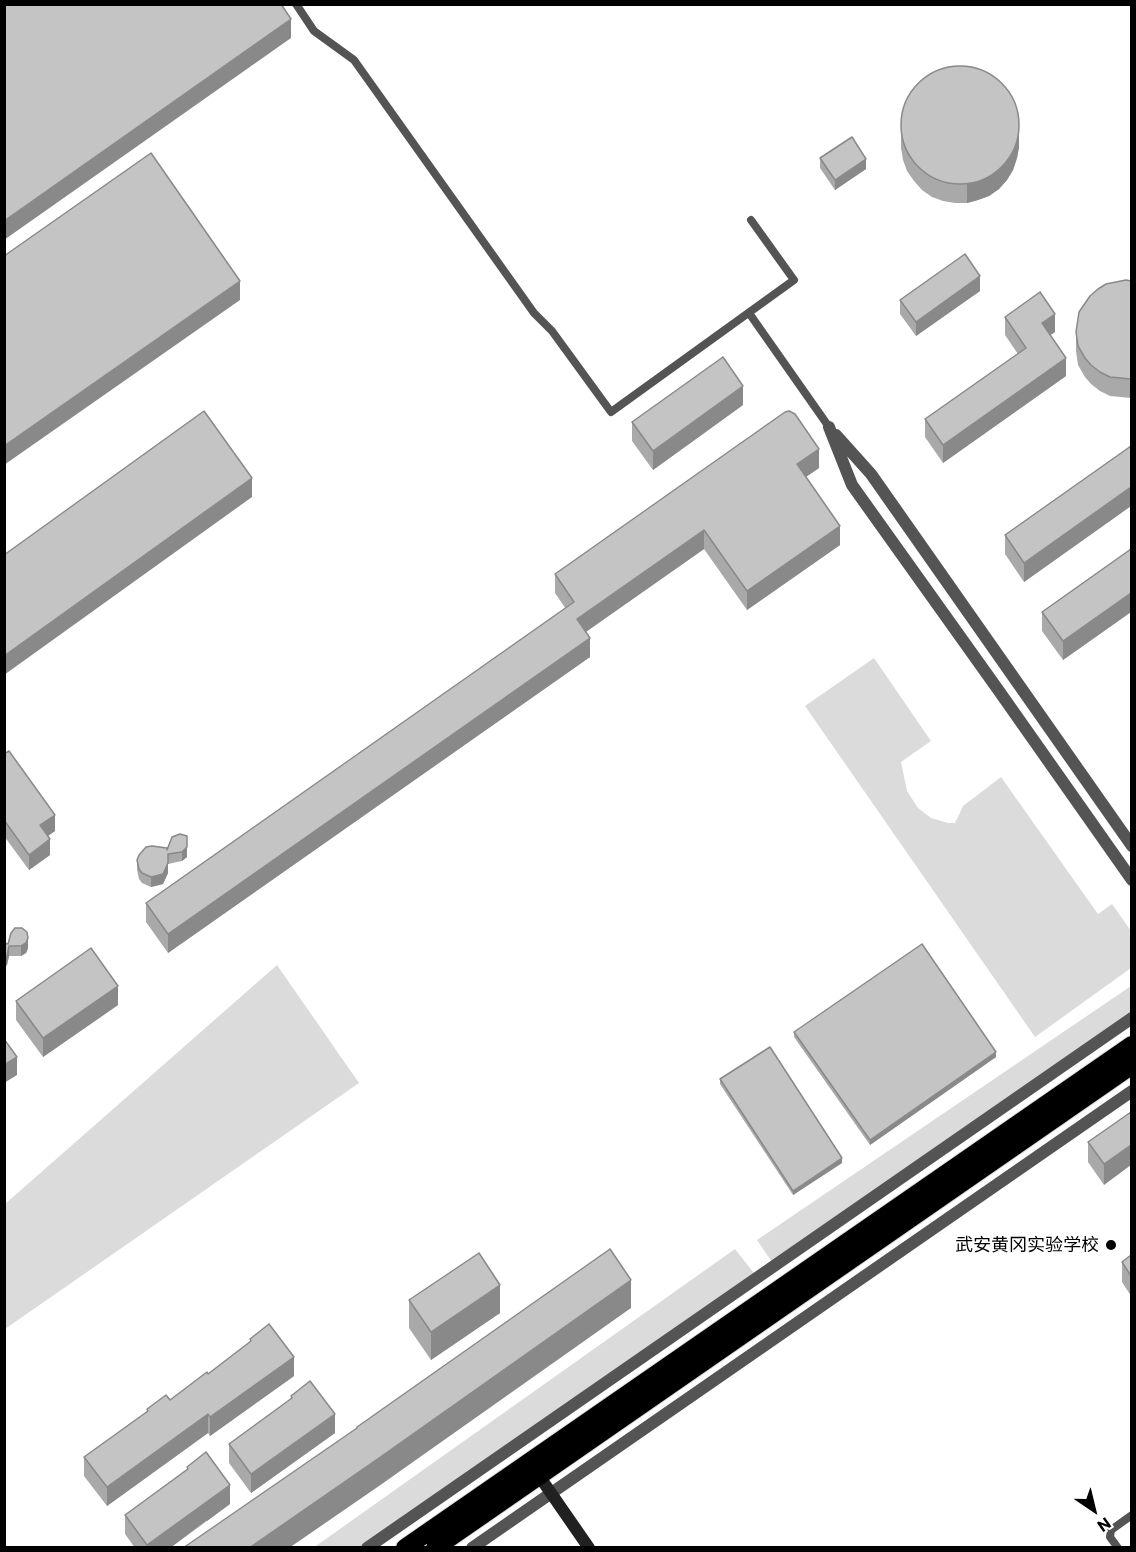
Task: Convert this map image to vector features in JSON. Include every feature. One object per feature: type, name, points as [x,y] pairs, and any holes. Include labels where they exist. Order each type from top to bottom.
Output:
[{"type":"highway","points":[[435,1548],[534,1468],[1131,1045]]},
{"type":"highway","points":[[405,1548],[534,1468],[1131,1065]]},
{"type":"street","points":[[829,427],[871,474],[1131,846]]},
{"type":"street","points":[[829,427],[852,484],[1131,880]]},
{"type":"street","points":[[367,1548],[1131,1018]]},
{"type":"street","points":[[472,1548],[1131,1091]]},
{"type":"street","points":[[534,1468],[589,1548]]},
{"type":"lane","points":[[296,4],[314,31],[354,60],[534,313],[552,331],[611,412],[794,280],[751,220]]},
{"type":"lane","points":[[748,313],[829,427]]},
{"type":"lane","points":[[1118,1548],[1110,1536],[1111,1530],[1131,1515]]},
{"type":"shaded area","points":[[874,658],[931,741],[901,762],[907,791],[918,808],[931,818],[955,823],[963,806],[1001,777],[1098,914],[1112,904],[1131,931],[1131,968],[1035,1037],[805,706]]},
{"type":"shaded area","points":[[277,965],[359,1083],[5,1329],[5,1204]]},
{"type":"shaded area","points":[[1131,986],[1131,1018],[774,1265],[757,1240]]},
{"type":"shaded area","points":[[735,1249],[757,1277],[367,1547],[313,1548]]},
{"type":"building","points":[[4,4],[281,4],[291,19],[4,221]]},
{"type":"building","points":[[960,66],[983,71],[1002,83],[1014,102],[1019,125],[1014,148],[1002,167],[983,179],[960,184],[937,179],[918,167],[906,148],[901,125],[906,102],[918,83],[937,71]]},
{"type":"building","points":[[852,137],[866,159],[835,180],[820,158]]},
{"type":"building","points":[[151,153],[240,281],[4,446],[4,256]]},
{"type":"building","points":[[965,254],[980,276],[916,322],[900,300]]},
{"type":"building","points":[[1131,281],[1131,379],[1110,377],[1091,365],[1078,346],[1076,332],[1079,312],[1090,296],[1106,284]]},
{"type":"building","points":[[1040,292],[1055,314],[1042,323],[1066,358],[943,445],[925,419],[1026,348],[1005,317]]},
{"type":"building","points":[[723,357],[743,386],[653,451],[632,422]]},
{"type":"building","points":[[204,411],[252,478],[4,656],[4,555]]},
{"type":"building","points":[[789,411],[795,414],[819,449],[797,464],[840,526],[747,591],[704,530],[577,619],[590,638],[168,934],[146,903],[574,602],[555,574]]},
{"type":"building","points":[[1131,446],[1131,487],[1024,563],[1005,535]]},
{"type":"building","points":[[1131,549],[1131,593],[1063,641],[1042,612]]},
{"type":"building","points":[[9,751],[55,815],[40,825],[50,839],[29,855],[4,820],[4,754]]},
{"type":"building","points":[[180,834],[187,836],[187,847],[182,852],[168,854],[168,863],[163,874],[151,877],[142,873],[137,860],[146,847],[167,848],[167,850],[172,837]]},
{"type":"building","points":[[15,928],[22,928],[27,932],[28,938],[21,946],[9,946],[4,959],[4,943],[8,944]]},
{"type":"building","points":[[922,944],[996,1052],[870,1140],[794,1032]]},
{"type":"building","points":[[91,948],[118,986],[43,1038],[16,1001]]},
{"type":"building","points":[[4,1039],[17,1057],[4,1065]]},
{"type":"building","points":[[770,1047],[842,1158],[793,1191],[720,1079]]},
{"type":"building","points":[[1131,1112],[1131,1145],[1104,1164],[1088,1142]]},
{"type":"building","points":[[610,1249],[631,1280],[379,1458],[249,1548],[183,1548],[357,1428]]},
{"type":"building","points":[[479,1253],[500,1285],[431,1332],[409,1300]]},
{"type":"building","points":[[1131,1255],[1131,1276],[1122,1262]]},
{"type":"building","points":[[269,1324],[294,1357],[210,1417],[208,1414],[107,1487],[84,1457],[148,1411],[147,1409],[166,1395],[170,1400],[207,1372],[208,1374]]},
{"type":"building","points":[[310,1381],[335,1414],[251,1474],[229,1444],[292,1398],[291,1396]]},
{"type":"building","points":[[206,1452],[230,1485],[147,1545],[125,1515],[188,1469],[187,1467]]},
{"type":"place","name":"武安黄冈实验学校","points":[[1111,1245]]}]
